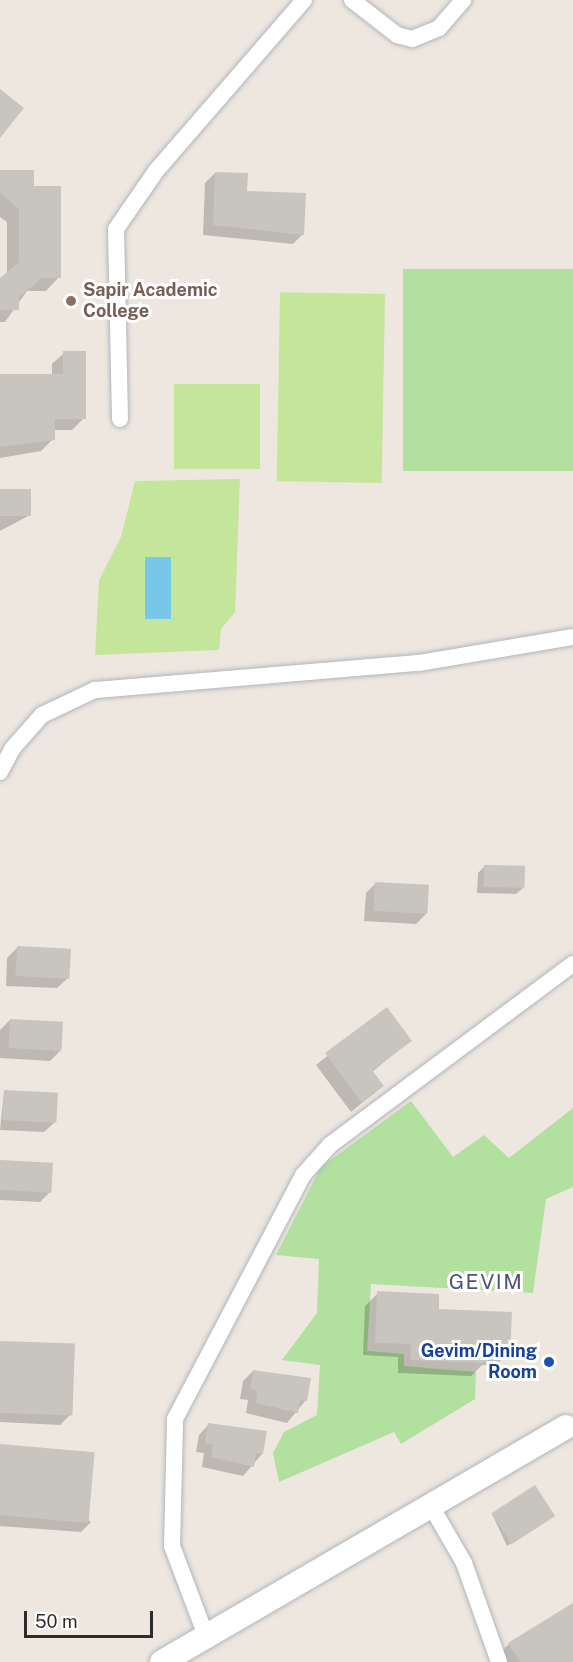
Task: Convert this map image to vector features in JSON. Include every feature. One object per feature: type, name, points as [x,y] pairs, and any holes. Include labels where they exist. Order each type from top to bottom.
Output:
[{"type":"street","points":[[120,418],[116,229],[156,171],[304,0]]},
{"type":"street","points":[[352,0],[396,35],[412,39],[439,28],[463,0]]},
{"type":"street","points":[[0,772],[12,749],[42,715],[95,690],[419,663],[573,637]]},
{"type":"street","points":[[206,1636],[172,1546],[175,1419],[303,1175],[330,1145],[573,964]]},
{"type":"street","points":[[162,1662],[570,1425]]},
{"type":"street","points":[[431,1506],[464,1563],[499,1662]]},
{"type":"green space","points":[[403,269],[573,269],[573,471],[403,471]]},
{"type":"green space","points":[[280,292],[385,294],[382,483],[277,481]]},
{"type":"green space","points":[[174,384],[260,384],[260,469],[174,469]]},
{"type":"green space","points":[[240,479],[235,612],[221,629],[219,650],[95,655],[99,580],[121,537],[135,481]]},
{"type":"green space","points":[[411,1101],[453,1157],[484,1135],[509,1158],[573,1108],[573,1187],[546,1199],[533,1293],[371,1284],[367,1351],[404,1354],[404,1366],[476,1372],[475,1399],[401,1444],[394,1432],[279,1482],[273,1453],[284,1432],[317,1415],[320,1365],[282,1360],[317,1313],[319,1259],[276,1255],[321,1167]]},
{"type":"water","points":[[145,557],[171,557],[171,619],[145,619]]},
{"type":"building","points":[[0,89],[24,108],[0,138]]},
{"type":"building","points":[[0,170],[34,170],[34,186],[61,186],[61,278],[42,278],[19,297],[19,310],[0,310],[0,278],[19,262],[19,209],[0,193]]},
{"type":"building","points":[[215,172],[248,173],[247,191],[306,193],[304,235],[213,225]]},
{"type":"building","points":[[63,351],[86,351],[86,419],[55,419],[55,440],[0,447],[0,374],[63,374]]},
{"type":"building","points":[[0,489],[31,489],[31,516],[0,516]]},
{"type":"building","points":[[484,865],[525,866],[525,888],[484,887]]},
{"type":"building","points":[[375,882],[429,885],[427,914],[373,911]]},
{"type":"building","points":[[17,946],[71,949],[69,979],[15,976]]},
{"type":"building","points":[[387,1007],[412,1041],[372,1070],[384,1086],[362,1103],[325,1053]]},
{"type":"building","points":[[10,1019],[63,1022],[61,1051],[8,1048]]},
{"type":"building","points":[[4,1090],[58,1093],[56,1123],[2,1120]]},
{"type":"building","points":[[0,1160],[53,1163],[51,1193],[0,1190]]},
{"type":"building","points":[[377,1291],[439,1294],[439,1309],[512,1312],[510,1353],[497,1352],[485,1363],[410,1360],[411,1344],[375,1343]]},
{"type":"building","points":[[0,1341],[75,1344],[72,1416],[0,1413]]},
{"type":"building","points":[[253,1370],[311,1378],[307,1401],[300,1400],[298,1413],[256,1403],[257,1391],[250,1389]]},
{"type":"building","points":[[208,1423],[267,1431],[263,1454],[256,1453],[254,1467],[211,1457],[213,1444],[205,1443]]},
{"type":"building","points":[[0,1444],[95,1452],[88,1523],[0,1515]]},
{"type":"building","points":[[535,1485],[555,1516],[512,1544],[491,1513]]},
{"type":"building","points":[[573,1603],[573,1662],[520,1662],[508,1643]]},
{"type":"place","name":"Sapir Academic College","points":[[71,301]]},
{"type":"place","name":"Gevim/Dining Room","points":[[549,1362]]},
{"type":"district","name":"GEVIM","points":[[486,1282]]}]
